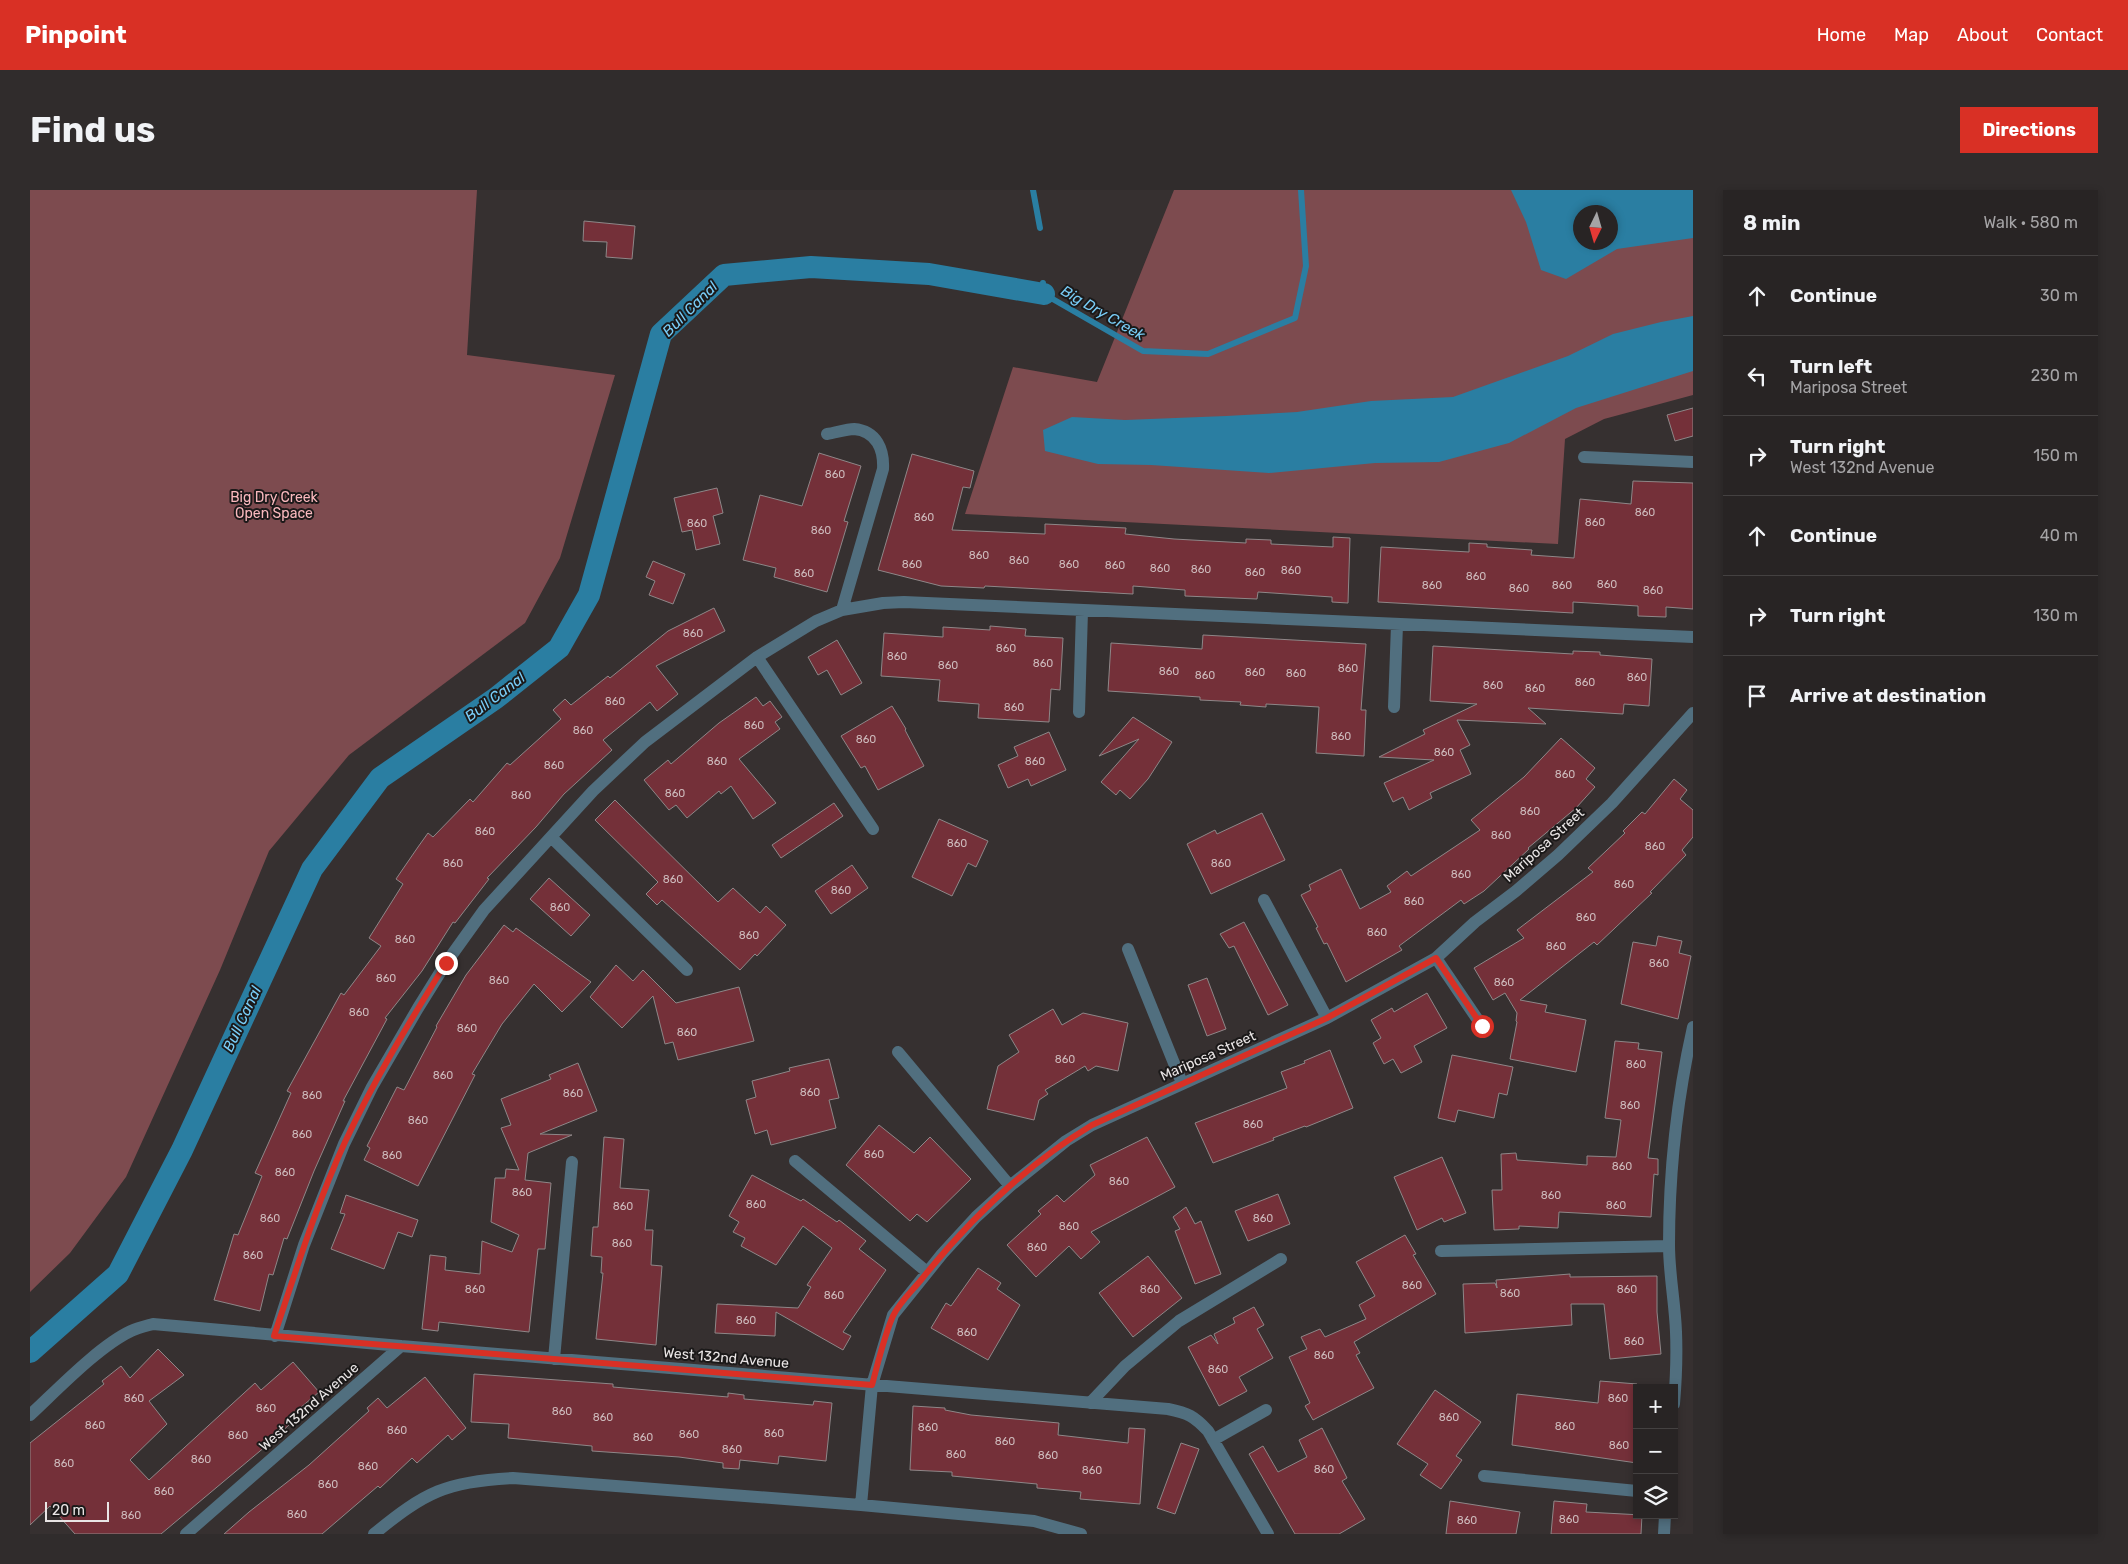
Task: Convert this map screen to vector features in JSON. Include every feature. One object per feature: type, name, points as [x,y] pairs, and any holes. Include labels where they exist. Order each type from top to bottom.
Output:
[{"type":"street","points":[[827,434],[853,429],[862,431],[879,442],[884,458],[883,469],[842,610]]},
{"type":"street","points":[[1584,457],[1693,462]]},
{"type":"street","points":[[274,1336],[304,1245],[344,1144],[372,1087],[418,1008],[484,910],[593,791],[645,742],[757,657],[816,621],[842,610],[883,603],[904,602],[1693,637]]},
{"type":"street","points":[[1078,712],[1082,611]]},
{"type":"street","points":[[1394,707],[1397,625]]},
{"type":"street","points":[[757,657],[873,829]]},
{"type":"street","name":"Mariposa Street","points":[[861,1505],[872,1385],[894,1315],[927,1272],[976,1217],[1066,1140],[1092,1125],[1327,1018],[1436,958],[1474,922],[1516,892],[1558,855],[1612,803],[1693,713]]},
{"type":"street","points":[[551,837],[687,970]]},
{"type":"street","points":[[1264,900],[1327,1018]]},
{"type":"street","points":[[1128,949],[1182,1083]]},
{"type":"street","points":[[1436,958],[1482,1026]]},
{"type":"street","points":[[1676,1384],[1676,1332],[1669,1246],[1672,1165],[1678,1111],[1693,1027]]},
{"type":"street","points":[[898,1052],[1010,1186]]},
{"type":"street","points":[[554,1359],[572,1162]]},
{"type":"street","points":[[795,1162],[927,1272]]},
{"type":"street","points":[[1441,1251],[1669,1246]]},
{"type":"street","points":[[1090,1403],[1125,1366],[1179,1322],[1280,1258]]},
{"type":"street","points":[[30,1415],[98,1354],[133,1330],[153,1324],[400,1346]]},
{"type":"street","name":"West 132nd Avenue","points":[[186,1534],[400,1346],[1168,1409],[1195,1417],[1213,1440],[1268,1534]]},
{"type":"street","points":[[1213,1440],[1266,1410]]},
{"type":"street","points":[[1484,1476],[1633,1491]]},
{"type":"street","points":[[374,1534],[412,1504],[444,1488],[484,1480],[513,1478],[861,1505],[1034,1521],[1080,1534]]},
{"type":"street","points":[[1664,1534],[1665,1519]]},
{"type":"green space","name":"Big Dry Creek Open Space","points":[[30,190],[477,190],[467,355],[615,375],[560,558],[525,623],[349,755],[269,851],[220,970],[126,1177],[70,1253],[30,1292]]},
{"type":"green space","points":[[1174,190],[1693,190],[1693,395],[1604,419],[1565,439],[1558,544],[965,514],[1013,367],[1097,382]]},
{"type":"water","points":[[1511,190],[1693,190],[1693,238],[1618,249],[1618,205],[1573,205],[1573,250],[1615,250],[1566,279],[1541,270],[1526,222]]},
{"type":"water","points":[[1693,316],[1693,371],[1576,408],[1509,443],[1439,462],[1375,463],[1269,473],[1151,465],[1098,464],[1045,451],[1043,430],[1072,417],[1125,420],[1226,416],[1297,412],[1371,401],[1453,397],[1568,356],[1613,334]]},
{"type":"building","points":[[584,221],[635,226],[632,259],[606,257],[607,242],[583,241]]},
{"type":"building","points":[[1693,408],[1693,436],[1675,441],[1667,415]]},
{"type":"building","points":[[819,453],[861,466],[844,521],[848,522],[827,592],[774,577],[776,568],[743,560],[760,495],[802,506]]},
{"type":"building","points":[[912,454],[974,471],[970,488],[963,487],[952,530],[1045,534],[1045,524],[1126,528],[1125,534],[1174,539],[1246,543],[1246,539],[1271,540],[1271,544],[1333,547],[1333,537],[1350,538],[1348,603],[1332,602],[1332,597],[1258,592],[1257,599],[1185,596],[1185,590],[1133,586],[1133,594],[985,586],[984,588],[941,586],[878,570]]},
{"type":"building","points":[[1633,481],[1693,483],[1693,609],[1666,607],[1666,617],[1638,616],[1638,606],[1573,602],[1573,613],[1378,602],[1381,547],[1469,552],[1469,543],[1487,544],[1487,547],[1532,550],[1531,555],[1574,558],[1580,499],[1631,504]]},
{"type":"building","points":[[717,488],[723,513],[713,516],[720,544],[696,550],[692,530],[682,532],[674,498]]},
{"type":"building","points":[[653,561],[685,574],[673,604],[649,595],[655,581],[646,577]]},
{"type":"building","points":[[714,608],[725,631],[656,666],[678,694],[657,711],[650,702],[603,740],[612,750],[564,794],[536,827],[487,878],[489,879],[455,923],[453,922],[422,971],[385,1018],[387,1019],[343,1101],[345,1101],[287,1239],[284,1238],[273,1275],[269,1274],[260,1311],[214,1300],[234,1234],[238,1235],[262,1176],[255,1173],[291,1093],[287,1091],[341,993],[344,995],[381,946],[369,938],[403,884],[396,879],[428,833],[433,837],[470,799],[473,802],[507,763],[510,765],[561,719],[553,710],[565,699],[571,705],[608,676],[610,678],[668,631]]},
{"type":"building","points":[[990,626],[1026,629],[1025,636],[1063,638],[1060,690],[1051,689],[1049,722],[978,718],[979,704],[938,701],[940,680],[881,676],[884,633],[943,637],[943,627],[990,630]]},
{"type":"building","points":[[1203,635],[1366,644],[1361,710],[1366,710],[1364,756],[1316,753],[1319,707],[1266,704],[1266,707],[1240,705],[1241,702],[1200,700],[1200,697],[1108,691],[1111,643],[1202,649]]},
{"type":"building","points":[[837,640],[862,683],[841,695],[827,670],[818,675],[808,657]]},
{"type":"building","points":[[1433,646],[1573,654],[1573,651],[1600,652],[1600,655],[1652,659],[1649,706],[1624,704],[1623,714],[1528,708],[1546,724],[1457,720],[1470,745],[1460,750],[1471,774],[1430,793],[1432,798],[1409,810],[1403,797],[1393,802],[1384,783],[1434,760],[1379,757],[1425,734],[1423,730],[1477,704],[1430,701]]},
{"type":"building","points":[[756,697],[763,706],[770,701],[782,717],[775,722],[780,729],[739,759],[776,803],[753,819],[731,786],[721,794],[719,791],[687,818],[676,805],[669,810],[644,780],[668,760],[671,764],[719,723]]},
{"type":"building","points":[[892,706],[906,729],[924,766],[878,790],[865,766],[861,768],[841,736]]},
{"type":"building","points":[[1133,717],[1172,742],[1148,779],[1130,799],[1120,790],[1116,795],[1101,782],[1139,739],[1099,756]]},
{"type":"building","points":[[1049,732],[1066,770],[1031,786],[1028,779],[1008,788],[998,765],[1018,756],[1014,747]]},
{"type":"building","points":[[1561,738],[1595,768],[1586,779],[1595,787],[1576,808],[1528,848],[1484,891],[1464,904],[1461,900],[1399,946],[1402,950],[1346,982],[1327,943],[1324,944],[1316,928],[1318,927],[1301,895],[1311,890],[1309,885],[1341,869],[1360,909],[1391,892],[1387,886],[1407,871],[1411,876],[1480,830],[1471,820],[1524,777]]},
{"type":"building","points":[[1674,779],[1687,790],[1680,799],[1693,810],[1693,837],[1682,850],[1686,855],[1650,892],[1652,893],[1597,945],[1594,942],[1520,1000],[1547,1005],[1545,1012],[1586,1020],[1576,1072],[1510,1059],[1517,1013],[1505,993],[1493,1000],[1474,968],[1524,938],[1517,930],[1593,872],[1588,868],[1625,833],[1623,831],[1642,812],[1645,814]]},
{"type":"building","points":[[615,800],[718,902],[733,888],[760,913],[766,906],[786,925],[757,956],[755,954],[740,970],[662,900],[657,905],[646,894],[658,882],[595,820]]},
{"type":"building","points":[[834,803],[843,816],[781,858],[772,845]]},
{"type":"building","points":[[1262,813],[1285,860],[1211,894],[1187,844],[1215,830],[1217,834]]},
{"type":"building","points":[[939,819],[988,841],[976,867],[968,863],[952,896],[912,877]]},
{"type":"building","points":[[852,865],[868,888],[831,914],[815,891]]},
{"type":"building","points":[[549,878],[590,915],[571,936],[530,899]]},
{"type":"building","points":[[1244,922],[1288,1005],[1268,1015],[1234,946],[1229,948],[1220,934]]},
{"type":"building","points":[[504,925],[513,932],[516,928],[591,982],[562,1012],[534,984],[502,1024],[472,1074],[475,1075],[418,1186],[364,1160],[370,1148],[367,1146],[397,1087],[404,1090],[436,1026],[466,975]]},
{"type":"building","points":[[1658,936],[1682,941],[1679,953],[1691,956],[1678,1019],[1621,1004],[1633,942],[1656,946]]},
{"type":"building","points":[[616,965],[633,981],[643,970],[676,1003],[739,987],[754,1041],[678,1060],[673,1042],[665,1044],[653,996],[622,1028],[590,997]]},
{"type":"building","points":[[1207,978],[1226,1029],[1207,1036],[1188,985]]},
{"type":"building","points":[[1427,993],[1447,1028],[1414,1046],[1422,1062],[1401,1073],[1393,1059],[1384,1064],[1373,1043],[1381,1038],[1371,1020],[1392,1008],[1394,1012]]},
{"type":"building","points":[[1053,1009],[1062,1025],[1083,1013],[1128,1023],[1118,1071],[1096,1066],[1088,1071],[1085,1066],[1045,1090],[1048,1094],[1039,1100],[1034,1120],[987,1109],[998,1066],[1019,1052],[1009,1035]]},
{"type":"building","points":[[1615,1041],[1639,1043],[1638,1049],[1662,1052],[1648,1158],[1658,1159],[1658,1175],[1654,1174],[1651,1217],[1559,1212],[1558,1228],[1519,1226],[1519,1229],[1494,1230],[1492,1190],[1502,1190],[1501,1154],[1516,1153],[1517,1160],[1587,1165],[1587,1156],[1616,1157],[1621,1120],[1605,1118]]},
{"type":"building","points":[[1330,1050],[1353,1108],[1213,1163],[1195,1123],[1287,1088],[1281,1072],[1305,1063],[1304,1061]]},
{"type":"building","points":[[1452,1055],[1513,1067],[1507,1095],[1499,1093],[1494,1118],[1458,1110],[1455,1122],[1438,1118]]},
{"type":"building","points":[[829,1059],[839,1098],[829,1100],[836,1128],[771,1145],[767,1130],[755,1134],[746,1100],[756,1097],[752,1081],[790,1071],[789,1068]]},
{"type":"building","points":[[578,1063],[597,1111],[540,1134],[572,1135],[528,1153],[525,1180],[551,1183],[545,1249],[538,1249],[529,1332],[439,1322],[438,1331],[422,1329],[430,1255],[446,1257],[445,1270],[480,1274],[482,1241],[512,1252],[519,1235],[491,1222],[495,1178],[505,1178],[506,1169],[519,1170],[501,1128],[511,1125],[501,1099],[551,1079],[549,1075]]},
{"type":"building","points":[[879,1125],[914,1153],[930,1137],[971,1179],[927,1222],[917,1214],[910,1221],[846,1165]]},
{"type":"building","points":[[604,1137],[624,1139],[620,1188],[649,1190],[645,1230],[653,1230],[651,1265],[662,1266],[656,1345],[596,1339],[603,1273],[601,1273],[602,1257],[591,1256],[593,1227],[598,1227]]},
{"type":"building","points":[[1147,1137],[1175,1187],[1091,1232],[1100,1242],[1081,1259],[1069,1246],[1036,1277],[1007,1245],[1041,1214],[1038,1211],[1057,1195],[1064,1202],[1095,1175],[1090,1165]]},
{"type":"building","points":[[1442,1157],[1466,1213],[1444,1222],[1442,1218],[1417,1230],[1394,1177]]},
{"type":"building","points":[[752,1175],[801,1201],[803,1199],[837,1222],[839,1220],[866,1241],[859,1249],[886,1270],[843,1332],[851,1336],[843,1350],[776,1312],[775,1336],[715,1333],[717,1304],[798,1308],[811,1287],[807,1285],[832,1248],[803,1226],[776,1265],[741,1246],[745,1238],[733,1232],[739,1222],[729,1216]]},
{"type":"building","points":[[1278,1194],[1290,1224],[1248,1241],[1235,1211]]},
{"type":"building","points":[[346,1195],[418,1220],[412,1237],[398,1232],[384,1269],[331,1249],[345,1214],[340,1213]]},
{"type":"building","points":[[1186,1207],[1195,1224],[1201,1221],[1221,1274],[1195,1284],[1175,1231],[1180,1229],[1173,1217]]},
{"type":"building","points":[[1405,1235],[1416,1254],[1413,1255],[1436,1294],[1354,1342],[1360,1353],[1356,1355],[1374,1388],[1313,1420],[1305,1406],[1310,1403],[1289,1357],[1307,1349],[1301,1337],[1320,1329],[1325,1337],[1366,1319],[1359,1305],[1375,1296],[1356,1262]]},
{"type":"building","points":[[1148,1256],[1182,1298],[1133,1337],[1099,1293]]},
{"type":"building","points":[[978,1268],[1001,1283],[997,1289],[1020,1305],[988,1360],[931,1328],[946,1303],[951,1306]]},
{"type":"building","points":[[1570,1274],[1570,1277],[1657,1276],[1657,1312],[1661,1354],[1610,1359],[1604,1304],[1571,1304],[1572,1325],[1465,1333],[1463,1284],[1495,1283],[1497,1288],[1496,1280]]},
{"type":"building","points":[[1254,1307],[1264,1325],[1257,1329],[1273,1358],[1239,1377],[1247,1391],[1219,1406],[1188,1347],[1211,1335],[1218,1344],[1214,1334],[1235,1323],[1233,1318]]},
{"type":"building","points":[[158,1349],[184,1375],[149,1401],[167,1424],[130,1460],[149,1480],[255,1383],[261,1390],[293,1362],[319,1392],[286,1420],[290,1424],[266,1446],[161,1534],[75,1534],[50,1506],[30,1525],[30,1443],[104,1384],[102,1381],[121,1366],[130,1378]]},
{"type":"building","points":[[474,1374],[613,1384],[613,1387],[728,1397],[728,1393],[744,1395],[744,1399],[813,1405],[814,1401],[832,1403],[826,1461],[779,1456],[778,1464],[740,1460],[739,1469],[723,1468],[723,1463],[679,1457],[592,1451],[592,1446],[508,1438],[509,1424],[471,1422]]},
{"type":"building","points":[[425,1377],[466,1428],[452,1440],[448,1435],[417,1463],[412,1458],[380,1488],[378,1486],[322,1534],[224,1534],[309,1465],[369,1411],[367,1408],[378,1398],[387,1408]]},
{"type":"building","points":[[1600,1381],[1637,1384],[1633,1384],[1633,1462],[1512,1445],[1517,1394],[1598,1403]]},
{"type":"building","points":[[1435,1390],[1481,1422],[1456,1456],[1462,1460],[1441,1489],[1420,1475],[1428,1464],[1397,1444]]},
{"type":"building","points":[[913,1406],[945,1408],[945,1410],[971,1415],[1059,1423],[1058,1435],[1128,1443],[1129,1428],[1145,1429],[1140,1504],[1080,1499],[1081,1492],[1037,1488],[1037,1484],[952,1476],[952,1472],[910,1470]]},
{"type":"building","points":[[1322,1428],[1347,1478],[1342,1481],[1365,1519],[1339,1534],[1295,1534],[1249,1454],[1263,1446],[1278,1472],[1307,1457],[1299,1440]]},
{"type":"building","points":[[1181,1443],[1199,1449],[1175,1514],[1157,1508]]},
{"type":"building","points":[[1450,1501],[1520,1512],[1516,1534],[1446,1534]]},
{"type":"building","points":[[1554,1501],[1587,1504],[1586,1512],[1633,1515],[1633,1519],[1642,1519],[1641,1534],[1551,1534]]},
{"type":"waterway","name":"Big Dry Creek","points":[[1033,190],[1040,228]]},
{"type":"waterway","name":"Big Dry Creek","points":[[1043,283],[1044,294],[1143,351],[1208,354],[1295,318],[1306,266],[1301,190]]},
{"type":"waterway","name":"Bull Canal","points":[[30,1352],[118,1274],[182,1150],[312,869],[380,778],[496,698],[559,648],[589,595],[661,334],[724,275],[811,267],[929,274],[1044,294]]},
{"type":"route","points":[[446,963],[372,1087],[344,1144],[304,1245],[274,1336],[872,1385],[894,1315],[942,1254],[976,1217],[1066,1140],[1092,1125],[1327,1018],[1436,958],[1482,1026]]}]
